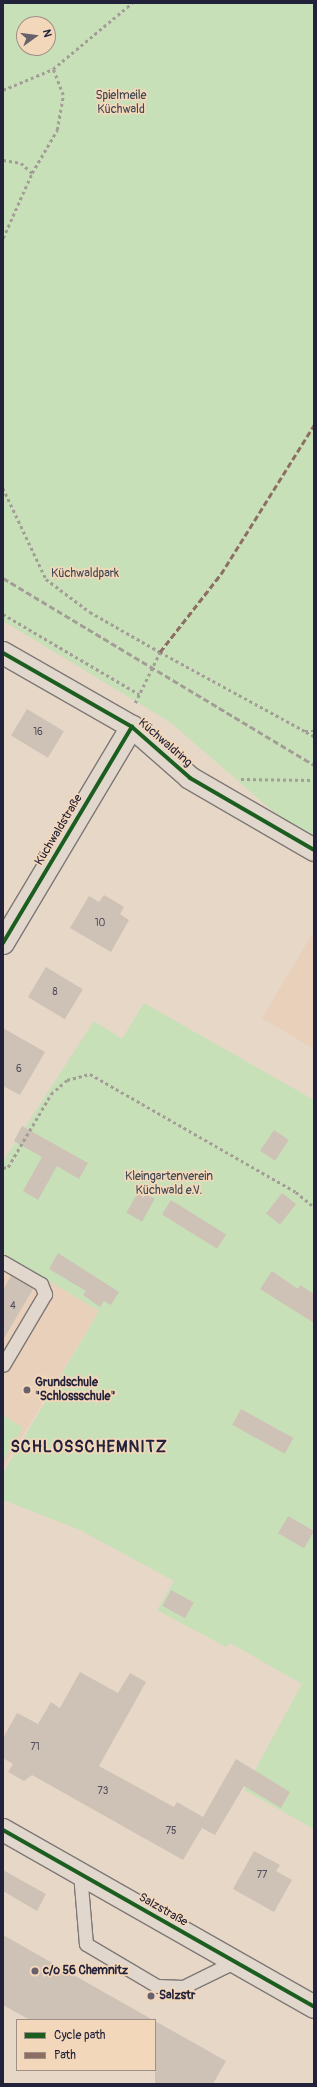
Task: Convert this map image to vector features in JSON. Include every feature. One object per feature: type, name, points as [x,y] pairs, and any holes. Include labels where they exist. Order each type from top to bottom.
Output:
[{"type":"street","name":"Küchwaldring","points":[[3,652],[132,727],[190,778],[314,850]]},
{"type":"street","name":"Küchwaldstraße","points":[[3,943],[132,727]]},
{"type":"street","name":"Salzstraße","points":[[3,1830],[314,2007]]},
{"type":"lane","points":[[3,1262],[41,1284],[45,1294],[3,1365]]},
{"type":"lane","points":[[80,1873],[86,1944],[158,1986],[183,1988],[234,1962]]},
{"type":"path","points":[[3,90],[53,69],[132,3]]},
{"type":"path","points":[[3,238],[32,173],[58,130],[63,95],[53,69]]},
{"type":"path","points":[[3,160],[21,164],[32,173]]},
{"type":"path","points":[[3,488],[46,579],[90,612],[314,736]]},
{"type":"path","points":[[3,614],[139,694]]},
{"type":"path","points":[[132,727],[132,710],[160,652]]},
{"type":"path","points":[[305,731],[314,731]]},
{"type":"path","points":[[234,779],[314,780]]},
{"type":"path","points":[[3,1168],[8,1167],[51,1094],[67,1080],[90,1074],[296,1192],[314,1207]]},
{"type":"shaded area","points":[[314,931],[314,1049],[262,1018]]},
{"type":"shaded area","name":"Grundschule \"Schlossschule\"","points":[[3,1253],[99,1311],[3,1468]]},
{"type":"green space","points":[[3,3],[314,3],[314,838],[284,821],[170,722],[3,621]]},
{"type":"green space","name":"Kleingartenverein Küchwald e.V.","points":[[144,1003],[314,1100],[314,1829],[244,1790],[302,1684],[230,1643],[226,1647],[157,1610],[174,1581],[80,1530],[3,1500],[3,1473],[99,1311],[3,1253],[3,1161],[94,1021],[122,1039]]},
{"type":"green space","points":[[3,1415],[23,1428],[3,1461]]},
{"type":"building","points":[[27,709],[64,731],[48,758],[11,736]]},
{"type":"building","points":[[104,895],[124,907],[120,914],[129,920],[111,952],[70,928],[89,896],[99,902]]},
{"type":"building","points":[[46,967],[83,989],[65,1019],[28,997]]},
{"type":"building","points":[[3,1028],[45,1052],[20,1095],[3,1086]]},
{"type":"building","points":[[22,1126],[88,1163],[79,1179],[57,1166],[38,1200],[23,1191],[42,1157],[14,1141]]},
{"type":"building","points":[[274,1130],[289,1140],[275,1161],[260,1151]]},
{"type":"building","points":[[139,1190],[155,1199],[142,1221],[126,1213]]},
{"type":"building","points":[[282,1193],[296,1204],[280,1225],[266,1213]]},
{"type":"building","points":[[171,1200],[226,1234],[217,1249],[162,1214]]},
{"type":"building","points":[[58,1253],[119,1292],[111,1305],[104,1301],[100,1307],[83,1295],[86,1291],[49,1269]]},
{"type":"building","points":[[272,1271],[298,1289],[300,1285],[314,1294],[314,1323],[260,1289]]},
{"type":"building","points":[[11,1276],[33,1289],[3,1340],[3,1290]]},
{"type":"building","points":[[241,1409],[293,1438],[285,1454],[232,1425]]},
{"type":"building","points":[[288,1516],[314,1531],[304,1548],[278,1533]]},
{"type":"building","points":[[171,1590],[194,1603],[185,1618],[162,1606]]},
{"type":"building","points":[[80,1672],[118,1693],[130,1673],[146,1682],[99,1766],[174,1807],[177,1802],[203,1817],[236,1759],[290,1792],[281,1808],[244,1786],[215,1835],[202,1828],[183,1860],[32,1775],[24,1781],[8,1772],[13,1764],[3,1758],[3,1738],[17,1713],[38,1724],[51,1702],[60,1708]]},
{"type":"building","points":[[254,1851],[280,1865],[276,1871],[292,1880],[274,1912],[233,1889]]},
{"type":"building","points":[[3,1870],[46,1894],[37,1911],[3,1891]]},
{"type":"building","name":"c/o 56 Chemnitz","points":[[3,1935],[151,2019],[28,2019],[3,2005]]},
{"type":"building","points":[[156,2022],[226,2061],[213,2084],[155,2084]]},
{"type":"railway","points":[[3,578],[314,765]]},
{"type":"marked path","points":[[160,652],[221,574],[314,425]]},
{"type":"cycle path","points":[[3,653],[132,727],[190,778],[314,850]]},
{"type":"cycle path","points":[[3,943],[132,727]]},
{"type":"cycle path","points":[[3,1830],[314,2007]]},
{"type":"place","name":"Grundschule \"Schlossschule\"","points":[[27,1390]]},
{"type":"place","name":"c/o 56 Chemnitz","points":[[35,1971]]},
{"type":"place","name":"Salzstr","points":[[151,1996]]},
{"type":"district","name":"SCHLOSSCHEMNITZ","points":[[89,1447]]},
{"type":"park label","name":"Spielmeile Küchwald","points":[[121,103]]},
{"type":"park label","name":"Küchwaldpark","points":[[85,574]]}]
